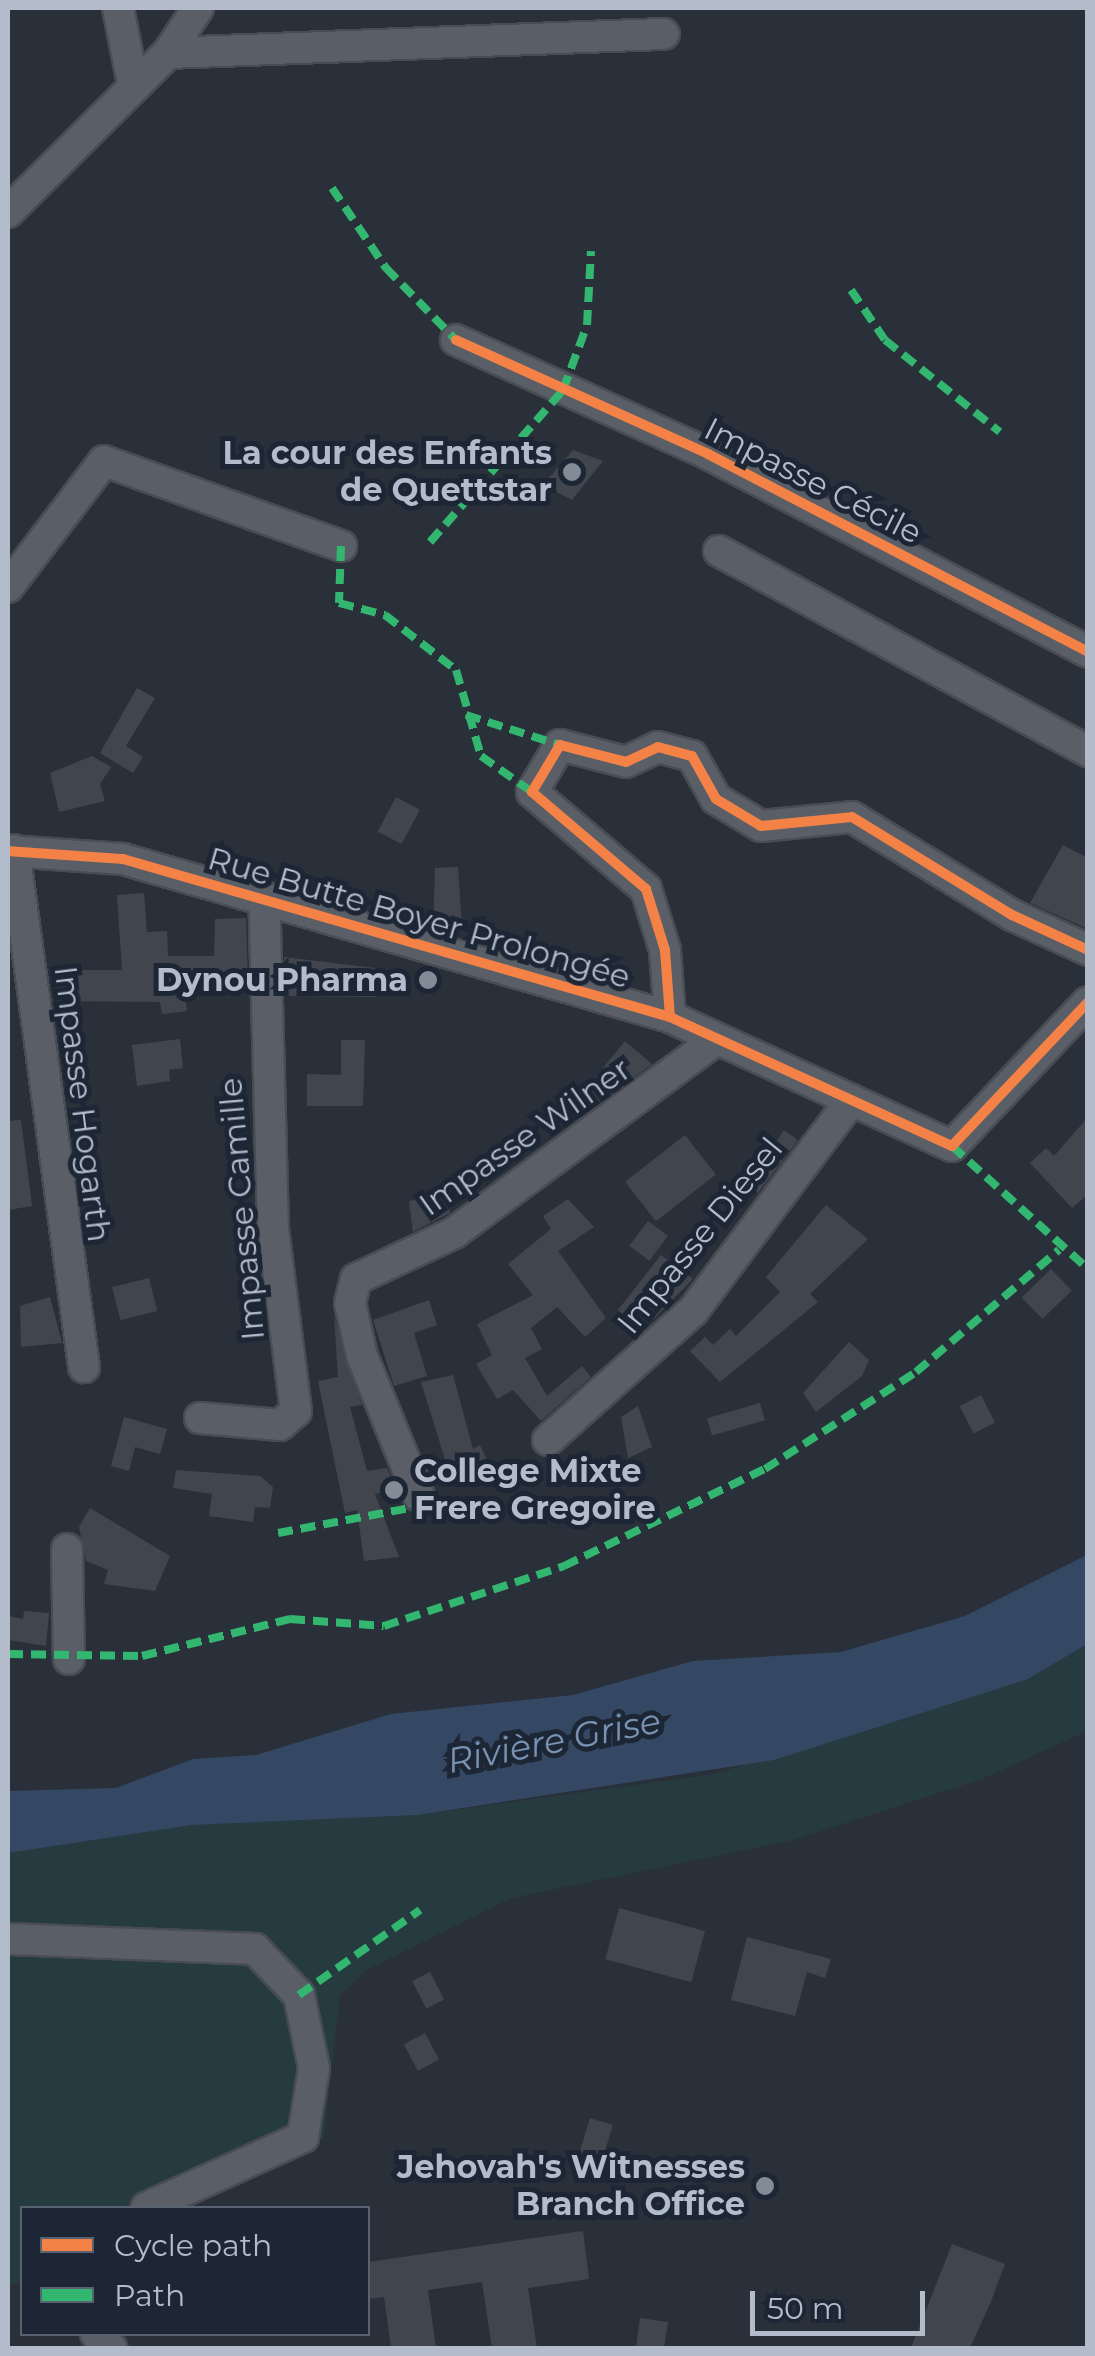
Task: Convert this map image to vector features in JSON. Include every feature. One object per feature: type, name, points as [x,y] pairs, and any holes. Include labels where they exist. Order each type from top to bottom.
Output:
[{"type":"street","points":[[118,8],[134,84]]},
{"type":"street","points":[[8,212],[168,53],[198,8]]},
{"type":"street","points":[[168,53],[664,34]]},
{"type":"street","name":"Impasse Cécile","points":[[456,340],[708,454],[1088,652]]},
{"type":"street","points":[[8,586],[104,462],[341,546]]},
{"type":"street","points":[[720,551],[1088,752]]},
{"type":"street","points":[[670,1017],[664,950],[646,890],[532,792],[560,745],[626,762],[658,748],[692,756],[716,800],[761,826],[852,817],[1012,916],[1088,950]]},
{"type":"street","name":"Rue Butte Boyer Prolongée","points":[[11,850],[123,860],[264,896],[670,1017],[849,1103],[952,1146],[1088,1002]]},
{"type":"street","name":"Impasse Hogarth","points":[[11,850],[84,1366]]},
{"type":"street","name":"Impasse Camille","points":[[200,1418],[280,1425],[296,1411],[273,1230],[264,896]]},
{"type":"street","name":"Impasse Wilner","points":[[419,1496],[362,1356],[350,1303],[356,1279],[454,1233],[716,1040]]},
{"type":"street","name":"Impasse Diesel","points":[[548,1440],[693,1311],[849,1103]]},
{"type":"street","points":[[67,1548],[69,1660]]},
{"type":"street","points":[[8,1939],[255,1949],[298,1994],[314,2068],[303,2137],[150,2206]]},
{"type":"green space","points":[[1087,1644],[1087,1731],[982,1779],[793,1840],[511,1898],[367,1970],[340,1995],[324,2138],[179,2206],[20,2206],[20,2281],[8,2287],[8,1853],[192,1825],[418,1815],[714,1774],[1028,1679]]},
{"type":"water","name":"Rivière Grise","points":[[1087,1555],[1087,1644],[1028,1679],[774,1760],[418,1815],[192,1825],[8,1853],[8,1791],[116,1788],[193,1759],[256,1755],[391,1714],[573,1695],[693,1661],[841,1652],[965,1616]]},
{"type":"building","points":[[573,450],[603,461],[572,500],[543,485]]},
{"type":"building","points":[[137,688],[155,698],[126,746],[143,757],[133,773],[100,753]]},
{"type":"building","points":[[92,756],[111,767],[100,784],[105,801],[59,812],[50,773]]},
{"type":"building","points":[[396,797],[420,810],[402,844],[378,831]]},
{"type":"building","points":[[1063,845],[1088,858],[1088,929],[1030,903]]},
{"type":"building","points":[[458,867],[462,928],[433,929],[435,868]]},
{"type":"building","points":[[144,893],[147,932],[167,931],[168,956],[214,956],[215,919],[246,918],[248,982],[197,982],[198,992],[185,993],[187,1011],[162,1014],[160,1002],[53,1001],[53,979],[69,979],[69,970],[122,970],[117,895]]},
{"type":"building","points":[[284,957],[375,968],[376,997],[285,996]]},
{"type":"building","points":[[180,1039],[183,1068],[169,1070],[170,1081],[137,1086],[132,1045]]},
{"type":"building","points":[[341,1040],[365,1040],[363,1106],[307,1106],[307,1074],[341,1075]]},
{"type":"building","points":[[625,1041],[652,1064],[594,1107],[580,1096]]},
{"type":"building","points":[[1088,1117],[1088,1194],[1072,1208],[1030,1163],[1046,1148],[1054,1156]]},
{"type":"building","points":[[21,1120],[32,1206],[8,1210],[8,1121]]},
{"type":"building","points":[[784,1130],[798,1140],[758,1193],[748,1185]]},
{"type":"building","points":[[685,1135],[716,1174],[656,1221],[625,1182]]},
{"type":"building","points":[[445,1193],[450,1213],[413,1232],[409,1201]]},
{"type":"building","points":[[568,1199],[594,1227],[558,1251],[606,1318],[585,1337],[557,1307],[531,1328],[542,1349],[525,1358],[547,1396],[582,1366],[591,1377],[541,1421],[513,1390],[497,1399],[476,1364],[492,1355],[477,1324],[533,1295],[508,1264],[551,1229],[543,1216]]},
{"type":"building","points":[[826,1205],[868,1239],[810,1294],[818,1302],[720,1382],[690,1351],[705,1337],[713,1345],[730,1329],[736,1336],[780,1292],[766,1277]]},
{"type":"building","points":[[648,1221],[668,1236],[649,1261],[629,1246]]},
{"type":"building","points":[[661,1255],[693,1279],[634,1339],[611,1319]]},
{"type":"building","points":[[1051,1269],[1072,1291],[1042,1319],[1022,1297]]},
{"type":"building","points":[[149,1278],[157,1311],[120,1320],[112,1287]]},
{"type":"building","points":[[50,1297],[62,1343],[21,1347],[20,1306]]},
{"type":"building","points":[[429,1300],[437,1325],[414,1333],[427,1376],[394,1386],[373,1320]]},
{"type":"building","points":[[334,1316],[362,1405],[350,1407],[367,1471],[387,1468],[396,1488],[375,1494],[399,1557],[364,1561],[357,1510],[345,1513],[318,1381],[338,1377]]},
{"type":"building","points":[[849,1342],[869,1360],[862,1376],[816,1412],[803,1393]]},
{"type":"building","points":[[453,1375],[473,1449],[480,1445],[490,1466],[452,1482],[421,1382]]},
{"type":"building","points":[[981,1395],[995,1423],[974,1434],[960,1406]]},
{"type":"building","points":[[760,1403],[765,1420],[712,1435],[707,1418]]},
{"type":"building","points":[[638,1406],[652,1447],[628,1458],[621,1417]]},
{"type":"building","points":[[124,1417],[167,1429],[160,1454],[135,1447],[129,1471],[111,1466]]},
{"type":"building","points":[[176,1470],[260,1476],[273,1487],[270,1508],[255,1507],[253,1522],[209,1516],[212,1494],[173,1488]]},
{"type":"building","points":[[90,1508],[170,1556],[155,1591],[104,1584],[108,1570],[86,1561],[79,1527]]},
{"type":"building","points":[[24,1611],[49,1613],[46,1646],[8,1640],[8,1616],[23,1619]]},
{"type":"building","points":[[619,1908],[705,1931],[691,1982],[605,1959]]},
{"type":"building","points":[[747,1937],[831,1959],[825,1978],[807,1972],[795,2016],[731,2000]]},
{"type":"building","points":[[430,1972],[444,2000],[426,2009],[412,1981]]},
{"type":"building","points":[[425,2033],[439,2059],[418,2071],[404,2044]]},
{"type":"building","points":[[590,2118],[613,2125],[601,2163],[578,2156]]},
{"type":"building","points":[[583,2231],[589,2279],[528,2288],[537,2348],[492,2348],[482,2282],[428,2290],[436,2348],[391,2348],[384,2297],[370,2299],[370,2262]]},
{"type":"building","points":[[952,2244],[1005,2264],[990,2304],[970,2348],[911,2348]]},
{"type":"building","points":[[640,2318],[668,2322],[664,2348],[636,2348]]},
{"type":"marked path","points":[[332,188],[386,268],[456,340]]},
{"type":"marked path","points":[[430,542],[563,390],[587,325],[591,251]]},
{"type":"marked path","points":[[851,290],[885,340],[1000,432]]},
{"type":"marked path","points":[[341,546],[339,603],[385,615],[456,670],[481,756],[532,792]]},
{"type":"marked path","points":[[466,715],[560,745]]},
{"type":"marked path","points":[[952,1146],[1088,1269]]},
{"type":"marked path","points":[[8,1654],[142,1656],[290,1619],[384,1626],[564,1566],[765,1469],[916,1372],[1059,1250]]},
{"type":"marked path","points":[[278,1533],[415,1507],[419,1496]]},
{"type":"marked path","points":[[299,1995],[420,1910]]},
{"type":"cycle path","points":[[456,340],[708,454],[1088,652]]},
{"type":"cycle path","points":[[670,1017],[665,950],[646,889],[532,792],[560,745],[626,762],[658,747],[692,756],[716,799],[761,826],[852,817],[1012,915],[1088,950]]},
{"type":"cycle path","points":[[8,851],[123,859],[670,1017],[952,1146],[1088,1002]]},
{"type":"place","name":"La cour des Enfants de Quettstar","points":[[572,472]]},
{"type":"place","name":"Dynou Pharma","points":[[428,980]]},
{"type":"place","name":"College Mixte Frere Gregoire","points":[[394,1490]]},
{"type":"place","name":"Jehovah's Witnesses Branch Office","points":[[765,2186]]}]
